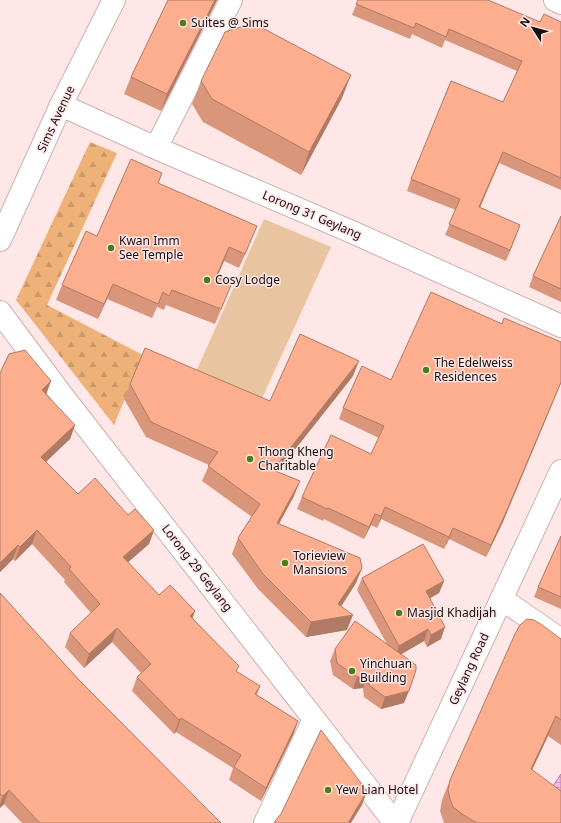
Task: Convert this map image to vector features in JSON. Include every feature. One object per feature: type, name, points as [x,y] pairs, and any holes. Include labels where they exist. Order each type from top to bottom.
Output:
[{"type":"street","name":"Sims Avenue","points":[[0,240],[62,105],[114,0]]},
{"type":"street","points":[[156,148],[231,0]]},
{"type":"street","points":[[555,0],[561,3]]},
{"type":"street","name":"Lorong 31 Geylang","points":[[62,105],[156,148],[352,232],[561,326]]},
{"type":"street","name":"Lorong 29 Geylang","points":[[0,312],[61,394],[396,823]]},
{"type":"street","name":"Geylang Road","points":[[396,823],[561,471]]},
{"type":"street","points":[[502,599],[561,640]]},
{"type":"street","points":[[265,823],[314,719]]},
{"type":"shaded area","points":[[264,219],[331,247],[260,403],[195,374]]},
{"type":"shaded area","points":[[561,774],[561,800],[549,792]]},
{"type":"green space","points":[[90,142],[117,153],[47,305],[143,355],[114,425],[16,300]]},
{"type":"building","name":"Suites @ Sims","points":[[168,0],[215,0],[167,94],[131,77]]},
{"type":"building","points":[[358,0],[488,0],[540,22],[544,14],[561,22],[561,178],[503,152],[479,207],[520,225],[510,250],[449,224],[460,199],[411,179],[451,81],[503,102],[522,61],[449,29],[446,37],[416,23],[414,28],[356,4]]},
{"type":"building","points":[[253,23],[351,75],[309,152],[212,99],[201,81],[225,32]]},
{"type":"building","points":[[131,159],[162,173],[158,183],[257,226],[245,254],[229,247],[216,277],[232,283],[221,309],[172,290],[169,296],[163,292],[158,304],[113,284],[104,304],[62,285],[86,231],[97,236]]},
{"type":"building","points":[[561,216],[561,289],[533,276]]},
{"type":"building","points":[[431,292],[502,324],[504,318],[561,342],[561,382],[491,545],[453,528],[449,537],[385,507],[381,516],[375,514],[369,527],[302,497],[331,435],[371,454],[384,426],[343,408],[362,366],[391,380]]},
{"type":"building","points":[[300,334],[359,361],[273,470],[300,481],[277,523],[360,558],[362,568],[338,604],[353,615],[311,622],[263,574],[238,538],[260,504],[208,466],[218,452],[151,422],[130,384],[145,348],[270,401]]},
{"type":"building","points":[[25,350],[51,381],[42,390],[75,425],[41,457],[78,494],[95,478],[128,515],[135,509],[154,530],[123,557],[159,595],[170,585],[195,611],[190,616],[239,666],[236,671],[260,686],[255,694],[298,721],[266,788],[234,767],[241,755],[181,718],[179,720],[137,677],[151,664],[117,628],[89,654],[70,633],[100,604],[69,569],[71,567],[37,530],[20,547],[18,545],[0,563],[0,373],[9,354]]},
{"type":"building","points":[[561,536],[561,597],[538,587]]},
{"type":"building","name":"Masjid Khadijah","points":[[423,544],[444,581],[426,591],[445,627],[431,635],[428,629],[399,646],[362,578]]},
{"type":"building","points":[[0,593],[79,680],[221,823],[40,823],[9,790],[3,796],[0,794]]},
{"type":"building","points":[[527,619],[534,620],[561,639],[561,720],[556,716],[531,769],[561,791],[561,823],[477,823],[453,807],[448,790],[450,780],[515,634],[520,625]]},
{"type":"building","points":[[355,621],[416,665],[416,670],[409,691],[385,697],[369,685],[367,676],[357,677],[337,663],[335,649]]},
{"type":"building","points":[[321,730],[367,791],[348,823],[274,823],[281,814]]},
{"type":"place","name":"Suites @ Sims","points":[[183,23]]},
{"type":"place","name":"Kwan Imm See Temple","points":[[111,248]]},
{"type":"place","name":"Cosy Lodge","points":[[207,280]]},
{"type":"place","name":"The Edelweiss Residences","points":[[426,370]]},
{"type":"place","name":"Thong Kheng Charitable","points":[[250,459]]},
{"type":"place","name":"Torieview Mansions","points":[[285,563]]},
{"type":"place","name":"Masjid Khadijah","points":[[399,613]]},
{"type":"place","name":"Yinchuan Building","points":[[352,671]]},
{"type":"place","name":"Yew Lian Hotel","points":[[328,790]]}]
